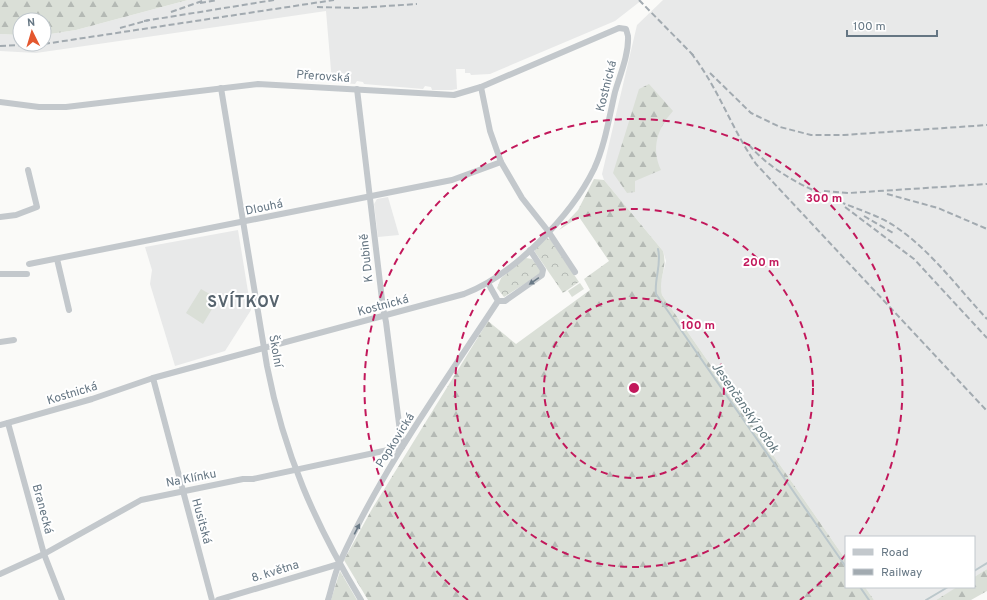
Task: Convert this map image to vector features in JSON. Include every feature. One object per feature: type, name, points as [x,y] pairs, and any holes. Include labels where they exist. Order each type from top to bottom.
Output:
[{"type":"street","name":"Přerovská","points":[[0,102],[39,107],[66,107],[222,88],[272,84],[447,95],[460,94],[481,87],[619,28],[626,29],[628,36]]},
{"type":"street","name":"Kostnická","points":[[0,425],[92,399],[153,378],[464,294],[488,283],[506,271],[530,250],[548,231],[570,206],[594,168],[600,154],[628,36]]},
{"type":"street","points":[[481,87],[490,131],[501,162],[522,198],[548,231],[575,272]]},
{"type":"street","name":"Školní","points":[[222,88],[264,348],[275,405],[295,470],[312,511],[339,564],[361,600]]},
{"type":"street","name":"K Dubině","points":[[357,89],[383,308],[402,447]]},
{"type":"street","name":"Dlouhá","points":[[29,264],[456,179],[501,162]]},
{"type":"street","points":[[0,217],[16,215],[37,207],[28,170]]},
{"type":"street","points":[[488,283],[498,300],[505,301],[542,275],[543,270],[530,250]]},
{"type":"street","points":[[58,259],[70,299],[69,310]]},
{"type":"street","points":[[0,274],[27,274]]},
{"type":"street","name":"Popkovická","points":[[328,600],[339,564],[367,508],[402,447],[498,300]]},
{"type":"street","points":[[0,342],[14,340]]},
{"type":"street","points":[[8,342],[8,349]]},
{"type":"street","name":"Husitská","points":[[153,378],[212,600]]},
{"type":"street","name":"Branecká","points":[[8,423],[44,554],[62,600]]},
{"type":"street","name":"Na Klínku","points":[[0,574],[44,554],[137,502],[243,479],[251,480],[402,447]]},
{"type":"street","name":"8. května","points":[[218,600],[339,564]]},
{"type":"shaded area","points":[[188,0],[642,0],[615,21],[490,74],[471,75],[470,73],[465,73],[465,69],[456,69],[457,89],[452,90],[432,90],[431,87],[425,86],[423,89],[364,84],[363,82],[357,81],[355,84],[332,82],[326,11],[52,51],[52,34],[76,30]]},
{"type":"shaded area","points":[[663,0],[987,0],[987,569],[975,576],[975,536],[845,536],[845,559],[662,295],[660,285],[666,261],[663,251],[604,180],[602,174],[637,25]]},
{"type":"shaded area","points":[[0,34],[12,35],[12,52],[0,51]]},
{"type":"shaded area","points":[[18,52],[43,52],[36,53]]},
{"type":"shaded area","points":[[388,197],[399,235],[378,237],[374,204],[377,199]]},
{"type":"shaded area","points":[[238,230],[251,310],[225,351],[175,366],[150,284],[152,270],[145,247]]},
{"type":"shaded area","points":[[866,588],[956,588],[936,600],[874,600]]},
{"type":"green space","points":[[0,0],[188,0],[76,30],[52,34],[52,12],[12,12],[12,35],[0,34]]},
{"type":"green space","points":[[649,84],[673,111],[663,125],[657,139],[656,154],[661,170],[635,181],[635,192],[627,193],[613,173],[639,89]]},
{"type":"green space","points":[[594,179],[604,180],[663,251],[664,263],[661,283],[662,295],[845,559],[845,588],[866,588],[874,600],[368,600],[344,560],[372,509],[488,321],[516,344],[590,290],[584,279],[609,261],[579,217],[559,230],[578,210]]},
{"type":"green space","points":[[546,238],[550,239],[579,282],[563,293],[535,252],[535,249]]},
{"type":"green space","points":[[526,258],[532,259],[540,269],[540,274],[504,297],[497,288],[501,278]]},
{"type":"green space","points":[[580,283],[584,289],[572,297],[568,291]]},
{"type":"green space","points":[[201,289],[218,299],[203,324],[186,313]]},
{"type":"green space","points":[[987,569],[987,591],[971,600],[936,600],[955,588],[975,588],[975,576]]},
{"type":"green space","points":[[340,571],[357,600],[331,600]]},
{"type":"waterway","name":"Jesenčanský potok","points":[[658,249],[659,260],[656,294],[845,566]]},
{"type":"waterway","name":"Jesenčanský potok","points":[[975,570],[987,563]]},
{"type":"waterway","name":"Jesenčanský potok","points":[[861,588],[869,600]]},
{"type":"waterway","name":"Jesenčanský potok","points":[[926,600],[946,588]]},
{"type":"railway","points":[[171,12],[205,0]]},
{"type":"railway","points":[[200,3],[217,0]]},
{"type":"railway","points":[[144,21],[274,0]]},
{"type":"railway","points":[[52,43],[334,0]]},
{"type":"railway","points":[[639,0],[695,57]]},
{"type":"railway","points":[[317,7],[357,8],[417,4]]},
{"type":"railway","points":[[120,28],[149,20]]},
{"type":"railway","points":[[0,46],[12,45]]},
{"type":"railway","points":[[691,53],[701,66],[756,164],[987,411]]},
{"type":"railway","points":[[710,73],[751,113],[780,127],[811,135],[844,135],[987,125]]},
{"type":"railway","points":[[749,145],[765,161],[793,180],[832,199],[880,218],[902,231],[928,254],[987,319]]},
{"type":"railway","points":[[824,191],[849,193],[987,184]]},
{"type":"railway","points":[[887,194],[938,208],[987,229]]},
{"type":"railway","points":[[845,207],[914,259],[987,338]]},
{"type":"railway","points":[[864,216],[895,234]]},
{"type":"district","name":"SVÍTKOV","points":[[244,301]]}]
